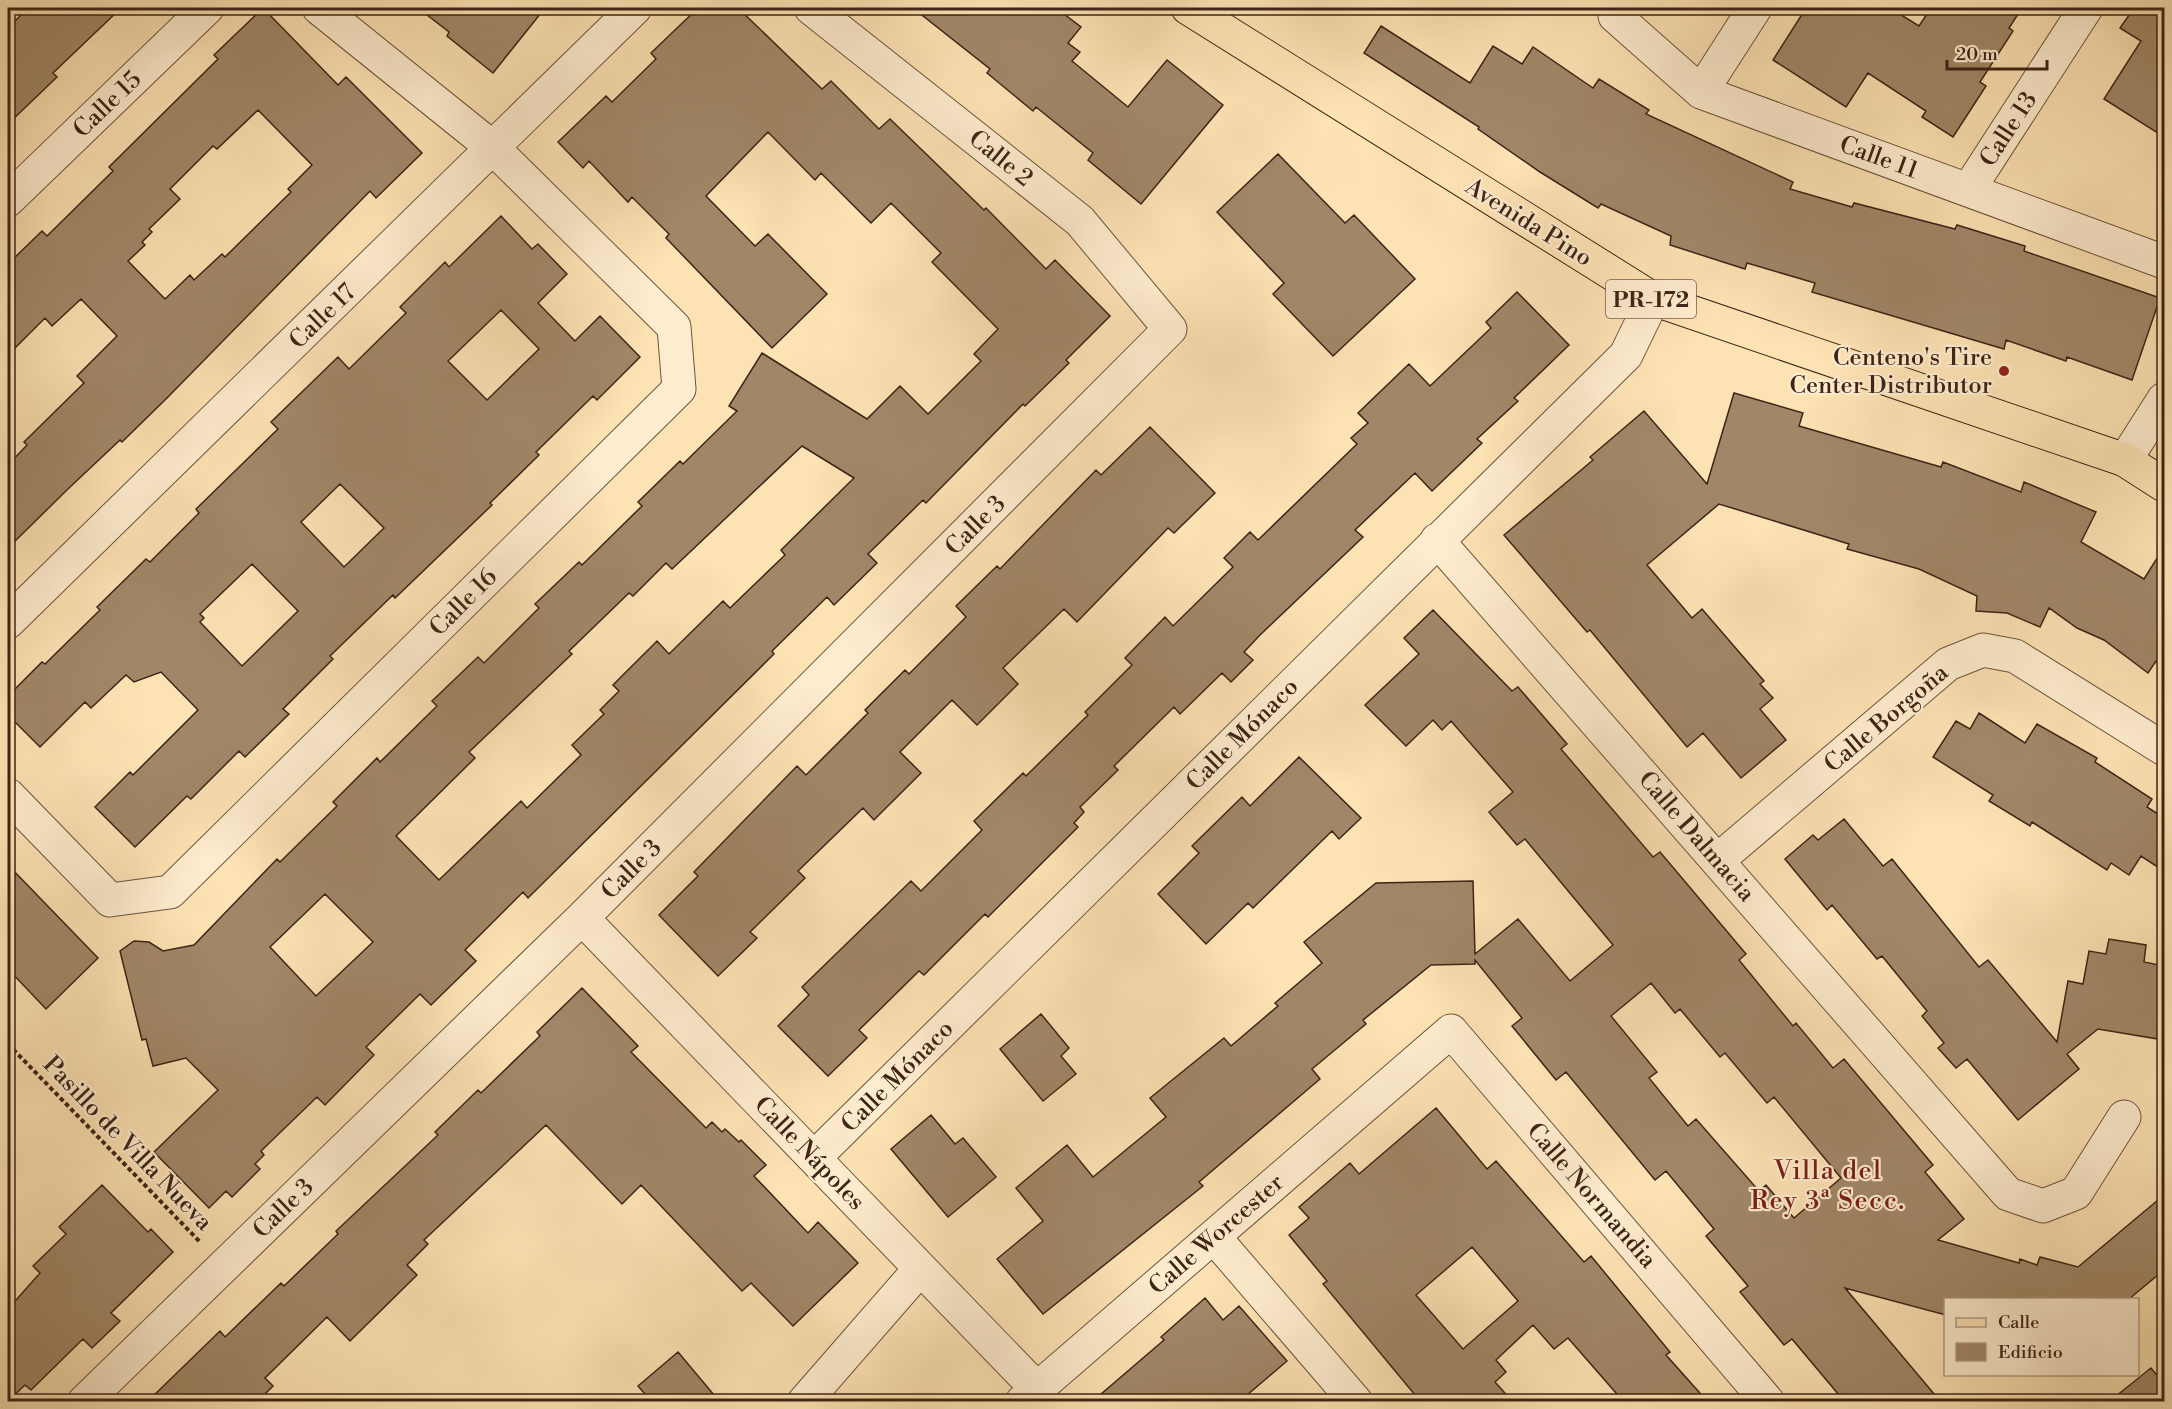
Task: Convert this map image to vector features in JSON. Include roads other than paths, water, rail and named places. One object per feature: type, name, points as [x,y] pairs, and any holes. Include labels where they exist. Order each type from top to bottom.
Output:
[{"type":"main road","name":"Avenida Pino","points":[[1207,13],[1653,299],[2125,460],[2164,485]]},
{"type":"street","name":"Calle 15","points":[[8,200],[207,8]]},
{"type":"street","points":[[319,8],[493,148]]},
{"type":"street","name":"Calle 17","points":[[8,622],[635,8]]},
{"type":"street","name":"Calle 2","points":[[811,8],[1080,221],[1170,329]]},
{"type":"street","points":[[1701,92],[1755,8]]},
{"type":"street","name":"Calle 13","points":[[1969,189],[2086,8]]},
{"type":"street","name":"Calle 11","points":[[1615,16],[1701,92],[2164,262]]},
{"type":"street","name":"Calle 16","points":[[8,795],[110,900],[170,892],[680,388],[674,327],[493,148]]},
{"type":"street","name":"Calle Mónaco","points":[[815,1157],[1626,355],[1653,299]]},
{"type":"street","name":"Calle 3","points":[[84,1401],[582,918],[1170,329]]},
{"type":"street","points":[[2125,460],[2164,399]]},
{"type":"street","name":"Calle Dalmacia","points":[[1437,540],[2008,1194],[2043,1206],[2076,1193],[2124,1117]]},
{"type":"street","name":"Calle Borgoña","points":[[1718,860],[1948,664],[1983,650],[2015,656],[2164,749]]},
{"type":"street","name":"Calle Nápoles","points":[[582,918],[815,1157],[920,1269],[1029,1395]]},
{"type":"street","name":"Calle Normandia","points":[[1410,1067],[1451,1031],[1768,1401]]},
{"type":"street","name":"Calle Worcester","points":[[1029,1395],[1410,1067]]},
{"type":"street","points":[[1214,1237],[1356,1401]]},
{"type":"street","points":[[804,1401],[920,1269]]},
{"type":"place","name":"Centeno's Tire Center Distributor","points":[[2004,371]]},
{"type":"district","name":"Villa del Rey 3ª Secc.","points":[[1828,1185]]}]
